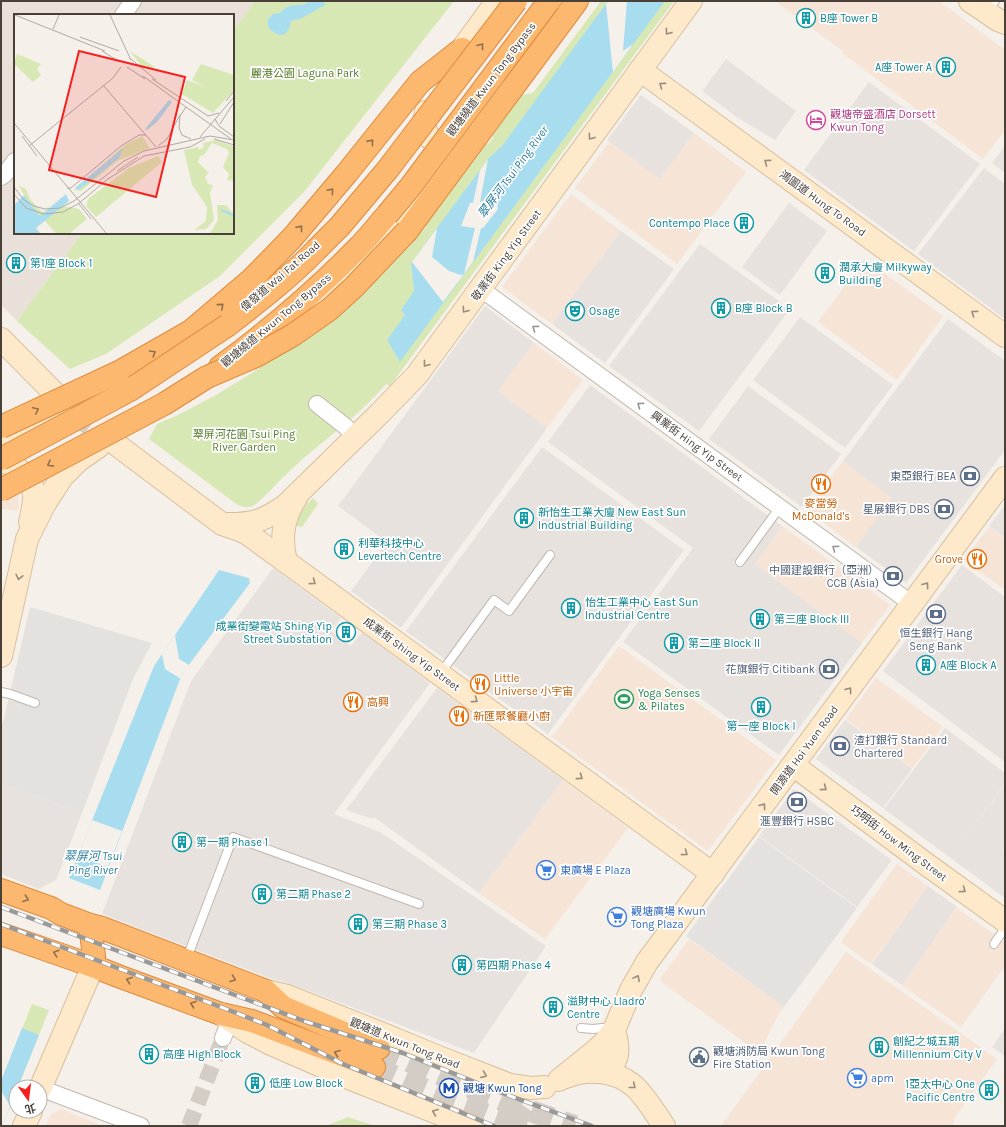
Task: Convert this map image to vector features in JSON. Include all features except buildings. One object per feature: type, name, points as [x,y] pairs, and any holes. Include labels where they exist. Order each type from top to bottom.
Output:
[{"type":"highway","points":[[1,460],[130,390],[228,325],[302,264],[340,226],[388,169],[516,1]]},
{"type":"highway","name":"觀塘繞道 Kwun Tong Bypass","points":[[1,490],[164,404],[207,377],[315,290],[360,246],[411,186],[549,1]]},
{"type":"highway","points":[[207,377],[256,356],[293,335],[330,309],[354,287],[407,230],[577,1]]},
{"type":"highway","points":[[1,427],[119,372],[191,331],[251,280],[292,238],[420,82],[462,48]]},
{"type":"highway","points":[[191,331],[228,325]]},
{"type":"highway","name":"觀塘道 Kwun Tong Road","points":[[1,890],[266,991],[283,1007],[376,1057],[252,1021],[225,1024],[118,976],[1,934]]},
{"type":"highway","points":[[90,925],[94,956],[93,966]]},
{"type":"main road","name":"偉發道 Wai Fat Road","points":[[1,445],[87,407],[147,376],[207,339],[292,269],[336,225],[360,197],[436,99],[462,48],[497,1]]},
{"type":"main road","points":[[27,539],[44,505],[62,477],[79,460],[109,439],[135,426],[243,360],[284,331],[322,299],[367,256],[419,197],[559,1]]},
{"type":"main road","name":"敬業街 King Yip Street","points":[[222,524],[244,524],[257,522],[272,515],[285,506],[418,375],[691,1]]},
{"type":"main road","points":[[983,4],[1005,24]]},
{"type":"main road","name":"鴻圖道 Hung To Road","points":[[640,70],[1005,336]]},
{"type":"main road","points":[[426,112],[425,127],[429,137],[436,142],[450,142],[462,136]]},
{"type":"main road","points":[[1,339],[73,412]]},
{"type":"main road","name":"成業街 Shing Yip Street","points":[[109,439],[222,524],[236,528],[248,534],[713,874]]},
{"type":"main road","points":[[1,460],[21,471],[27,478],[34,492],[33,508],[27,539],[1,656]]},
{"type":"main road","name":"開源道 Hoi Yuen Road","points":[[545,1088],[604,1043],[615,1028],[631,990],[647,962],[1005,478]]},
{"type":"main road","name":"敬業街 King Yip Street","points":[[286,562],[282,536],[285,520],[291,505],[300,492]]},
{"type":"main road","name":"巧明街 How Ming Street","points":[[793,765],[1005,921]]},
{"type":"main road","points":[[44,1079],[93,966]]},
{"type":"main road","name":"觀塘道 Kwun Tong Road","points":[[266,991],[287,996],[510,1085],[545,1088],[573,1074],[597,1072],[616,1076],[633,1086],[645,1099],[664,1126]]},
{"type":"main road","name":"觀塘道 Kwun Tong Road","points":[[225,1024],[248,1032],[296,1055],[358,1081],[471,1126]]},
{"type":"main road","points":[[597,1072],[614,1063],[618,1048],[615,1028]]},
{"type":"street","points":[[124,14],[133,1]]},
{"type":"street","points":[[1,177],[14,162]]},
{"type":"street","name":"興業街 Hing Yip Street","points":[[481,289],[912,604]]},
{"type":"street","points":[[317,404],[346,427],[355,438]]},
{"type":"street","points":[[48,1091],[141,1126]]},
{"type":"lane","points":[[740,562],[780,507]]},
{"type":"lane","points":[[440,674],[494,600],[509,611],[550,555]]},
{"type":"lane","points":[[1,692],[35,702]]},
{"type":"lane","points":[[185,960],[232,837],[419,904]]},
{"type":"lane","points":[[994,944],[1005,928]]},
{"type":"lane","points":[[582,1028],[615,1028]]},
{"type":"shaded area","points":[[1,1],[255,1],[234,30],[234,14],[14,14],[14,234],[81,234],[17,321],[1,305]]},
{"type":"shaded area","points":[[775,1],[939,1],[1005,50],[1005,130],[983,159],[842,53],[843,51]]},
{"type":"shaded area","points":[[726,59],[796,111],[775,140],[738,118],[702,91]]},
{"type":"shaded area","points":[[869,82],[980,164],[914,251],[804,170]]},
{"type":"shaded area","points":[[641,95],[694,133],[660,179],[607,140]]},
{"type":"shaded area","points":[[694,133],[746,172],[677,264],[575,188],[609,142],[660,179]]},
{"type":"shaded area","points":[[1005,146],[1005,173],[992,163]]},
{"type":"shaded area","points":[[984,168],[1005,184],[1005,319],[918,254]]},
{"type":"shaded area","points":[[571,194],[621,231],[552,324],[502,287]]},
{"type":"shaded area","points":[[789,203],[827,231],[780,295],[742,267]]},
{"type":"shaded area","points":[[621,231],[674,269],[605,363],[552,324]]},
{"type":"shaded area","points":[[700,244],[790,309],[699,431],[609,366]]},
{"type":"shaded area","points":[[865,259],[943,316],[897,380],[818,322]]},
{"type":"shaded area","points":[[485,306],[534,343],[498,391],[547,428],[401,628],[351,591],[387,542],[338,506]]},
{"type":"shaded area","points":[[800,317],[893,385],[845,448],[753,380]]},
{"type":"shaded area","points":[[948,319],[1005,361],[1005,450],[906,583],[856,547],[892,498],[843,461]]},
{"type":"shaded area","points":[[534,343],[583,380],[547,428],[498,391]]},
{"type":"shaded area","points":[[590,385],[782,526],[755,564],[862,643],[779,755],[623,642],[693,548],[548,442]]},
{"type":"shaded area","points":[[748,386],[841,454],[802,507],[709,439]]},
{"type":"shaded area","points":[[542,447],[684,550],[548,734],[406,631]]},
{"type":"shaded area","points":[[843,461],[893,498],[856,547],[807,510]]},
{"type":"shaded area","points":[[1,471],[18,493],[19,509],[17,511],[1,510]]},
{"type":"shaded area","points":[[1005,505],[1005,538],[989,526]]},
{"type":"shaded area","points":[[782,526],[890,605],[862,643],[755,564]]},
{"type":"shaded area","points":[[989,527],[1005,539],[1005,590],[964,560]]},
{"type":"shaded area","name":"A座 Block A","points":[[962,565],[1005,597],[1005,762],[883,671]]},
{"type":"shaded area","points":[[273,568],[341,618],[331,631],[351,646],[362,632],[430,683],[334,814],[380,832],[546,946],[474,1053],[296,986],[267,977],[102,914],[191,681]]},
{"type":"shaded area","points":[[30,607],[152,643],[133,679],[82,813],[1,783],[1,727]]},
{"type":"shaded area","points":[[619,646],[776,760],[708,851],[552,737]]},
{"type":"shaded area","points":[[876,678],[943,727],[912,769],[846,719]]},
{"type":"shaded area","points":[[437,688],[563,780],[479,893],[374,817],[373,819],[346,810]]},
{"type":"shaded area","points":[[845,720],[912,769],[883,808],[816,759]]},
{"type":"shaded area","points":[[945,728],[1005,773],[1005,784],[952,854],[1005,785],[1005,847],[1000,853],[1005,848],[1005,898],[884,809]]},
{"type":"shaded area","name":"東廣場 E Plaza","points":[[563,780],[628,828],[545,939],[479,893]]},
{"type":"shaded area","points":[[1,783],[82,813],[56,880],[39,889],[1,874]]},
{"type":"shaded area","points":[[794,789],[892,860],[857,907],[759,836]]},
{"type":"shaded area","points":[[759,837],[857,908],[784,1007],[686,936]]},
{"type":"shaded area","points":[[897,864],[928,886],[871,964],[841,942]]},
{"type":"shaded area","points":[[928,886],[957,907],[902,985],[872,964]]},
{"type":"shaded area","points":[[957,908],[1005,942],[1005,966],[961,1027],[902,985]]},
{"type":"shaded area","points":[[689,939],[784,1007],[778,1015],[759,1053],[660,981]]},
{"type":"shaded area","name":"創紀之城五期 Millennium City V","points":[[846,952],[997,1059],[955,1117],[953,1126],[721,1126]]},
{"type":"shaded area","points":[[1005,1028],[1005,1056],[992,1047]]},
{"type":"shaded area","points":[[62,1109],[102,1126],[46,1126],[50,1115]]},
{"type":"green space","name":"麗港公園 Laguna Park","points":[[255,1],[454,1],[304,192],[220,276],[106,354],[70,369],[17,321],[81,234],[234,234],[234,30]]},
{"type":"green space","name":"翠屏河花園 Tsui Ping River Garden","points":[[601,1],[674,1],[390,386],[386,384],[365,406],[296,465],[260,500],[249,507],[235,503],[149,439],[157,424],[216,395],[287,349],[416,232],[423,231],[426,227],[425,221],[439,201],[445,200],[449,195],[448,189],[481,145],[489,143],[493,138],[492,135],[522,95],[533,93]]},
{"type":"green space","points":[[313,498],[318,504],[302,527],[293,525],[302,509]]},
{"type":"green space","points":[[32,1004],[49,1010],[21,1079],[8,1079],[8,1111],[2,1126],[1,1081]]},
{"type":"green space","points":[[348,1117],[375,1126],[326,1126]]},
{"type":"water","points":[[310,1],[324,1],[325,5],[302,18],[291,21],[290,27],[285,34],[276,34],[268,27],[268,19],[273,14],[280,13],[288,7]]},
{"type":"water","points":[[608,1],[665,1],[400,362],[387,340],[405,315],[401,310],[414,291],[411,263],[488,159],[502,146]]},
{"type":"water","name":"翠屏河 Tsui Ping River","points":[[219,570],[249,578],[250,583],[182,674],[100,890],[69,878],[154,666]]},
{"type":"water","points":[[22,1028],[39,1035],[21,1079],[8,1079],[8,1111],[2,1126],[1,1081]]},
{"type":"pier","points":[[608,1],[627,1],[623,51],[633,44],[613,72],[606,4]]},
{"type":"pier","points":[[488,159],[480,202],[496,199],[498,209],[483,228],[481,228],[473,262],[464,274],[475,228],[461,226],[470,203],[473,203],[480,170]]},
{"type":"pier","points":[[437,228],[432,257],[449,271],[461,275],[464,274],[443,302],[412,262]]},
{"type":"pier","points":[[175,635],[179,659],[189,665],[182,674],[181,679],[165,669],[162,654]]},
{"type":"pier","points":[[92,820],[122,831],[108,867],[78,856]]},
{"type":"pier","points":[[1,1090],[8,1102],[8,1111],[1,1126]]},
{"type":"tunnel","points":[[73,412],[109,439]]},
{"type":"tunnel","points":[[189,1126],[223,1038]]},
{"type":"tunnel","points":[[379,1048],[500,1099],[575,1126]]},
{"type":"tunnel","points":[[374,1067],[446,1099],[517,1126]]},
{"type":"tunnel","points":[[516,1126],[516,1122],[522,1107],[530,1098]]},
{"type":"railway","points":[[1,907],[304,1021],[403,1053],[502,1093],[592,1126]]},
{"type":"railway","points":[[1,924],[267,1025],[343,1064],[494,1126]]},
{"type":"place","name":"B座 Tower B","points":[[806,18]]},
{"type":"place","name":"A座 Tower A","points":[[946,67]]},
{"type":"place","name":"觀塘帝盛酒店 Dorsett Kwun Tong","points":[[816,120]]},
{"type":"place","name":"Contempo Place","points":[[744,223]]},
{"type":"place","name":"第1座 Block 1","points":[[16,263]]},
{"type":"place","name":"潤承大廈 Milkyway Building","points":[[825,273]]},
{"type":"place","name":"B座 Block B","points":[[721,308]]},
{"type":"place","name":"Osage","points":[[575,311]]},
{"type":"place","name":"東亞銀行 BEA","points":[[970,476]]},
{"type":"place","name":"麥當勞 McDonald's","points":[[821,484]]},
{"type":"place","name":"星展銀行 DBS","points":[[944,509]]},
{"type":"place","name":"新怡生工業大廈 New East Sun Industrial Building","points":[[524,518]]},
{"type":"place","name":"利華科技中心 Levertech Centre","points":[[344,549]]},
{"type":"place","name":"Grove","points":[[977,559]]},
{"type":"place","name":"中國建設銀行（亞洲） CCB (Asia)","points":[[893,576]]},
{"type":"place","name":"怡生工業中心 East Sun Industrial Centre","points":[[571,608]]},
{"type":"place","name":"恒生銀行 Hang Seng Bank","points":[[936,614]]},
{"type":"place","name":"第三座 Block III","points":[[760,619]]},
{"type":"place","name":"成業街變電站 Shing Yip Street Substation","points":[[346,632]]},
{"type":"place","name":"第二座 Block II","points":[[674,643]]},
{"type":"place","name":"A座 Block A","points":[[926,665]]},
{"type":"place","name":"花旗銀行 Citibank","points":[[829,669]]},
{"type":"place","name":"Little Universe 小宇宙","points":[[480,684]]},
{"type":"place","name":"Yoga Senses & Pilates","points":[[624,699]]},
{"type":"place","name":"高興","points":[[353,702]]},
{"type":"place","name":"第一座 Block I","points":[[761,707]]},
{"type":"place","name":"新匯聚餐廳小廚","points":[[459,716]]},
{"type":"place","name":"渣打銀行 Standard Chartered","points":[[840,746]]},
{"type":"place","name":"滙豐銀行 HSBC","points":[[797,802]]},
{"type":"place","name":"第一期 Phase 1","points":[[182,842]]},
{"type":"place","name":"東廣場 E Plaza","points":[[546,870]]},
{"type":"place","name":"第二期 Phase 2","points":[[262,894]]},
{"type":"place","name":"觀塘廣場 Kwun Tong Plaza","points":[[617,917]]},
{"type":"place","name":"第三期 Phase 3","points":[[358,924]]},
{"type":"place","name":"第四期 Phase 4","points":[[462,965]]},
{"type":"place","name":"溢財中心 Lladro' Centre","points":[[553,1007]]},
{"type":"place","name":"創紀之城五期 Millennium City V","points":[[879,1047]]},
{"type":"place","name":"高座 High Block","points":[[149,1054]]},
{"type":"place","name":"觀塘消防局 Kwun Tong Fire Station","points":[[699,1057]]},
{"type":"place","name":"apm","points":[[857,1078]]},
{"type":"place","name":"低座 Low Block","points":[[255,1083]]},
{"type":"place","name":"觀塘 Kwun Tong","points":[[449,1088]]},
{"type":"place","name":"1亞太中心 One Pacific Centre","points":[[989,1090]]}]
